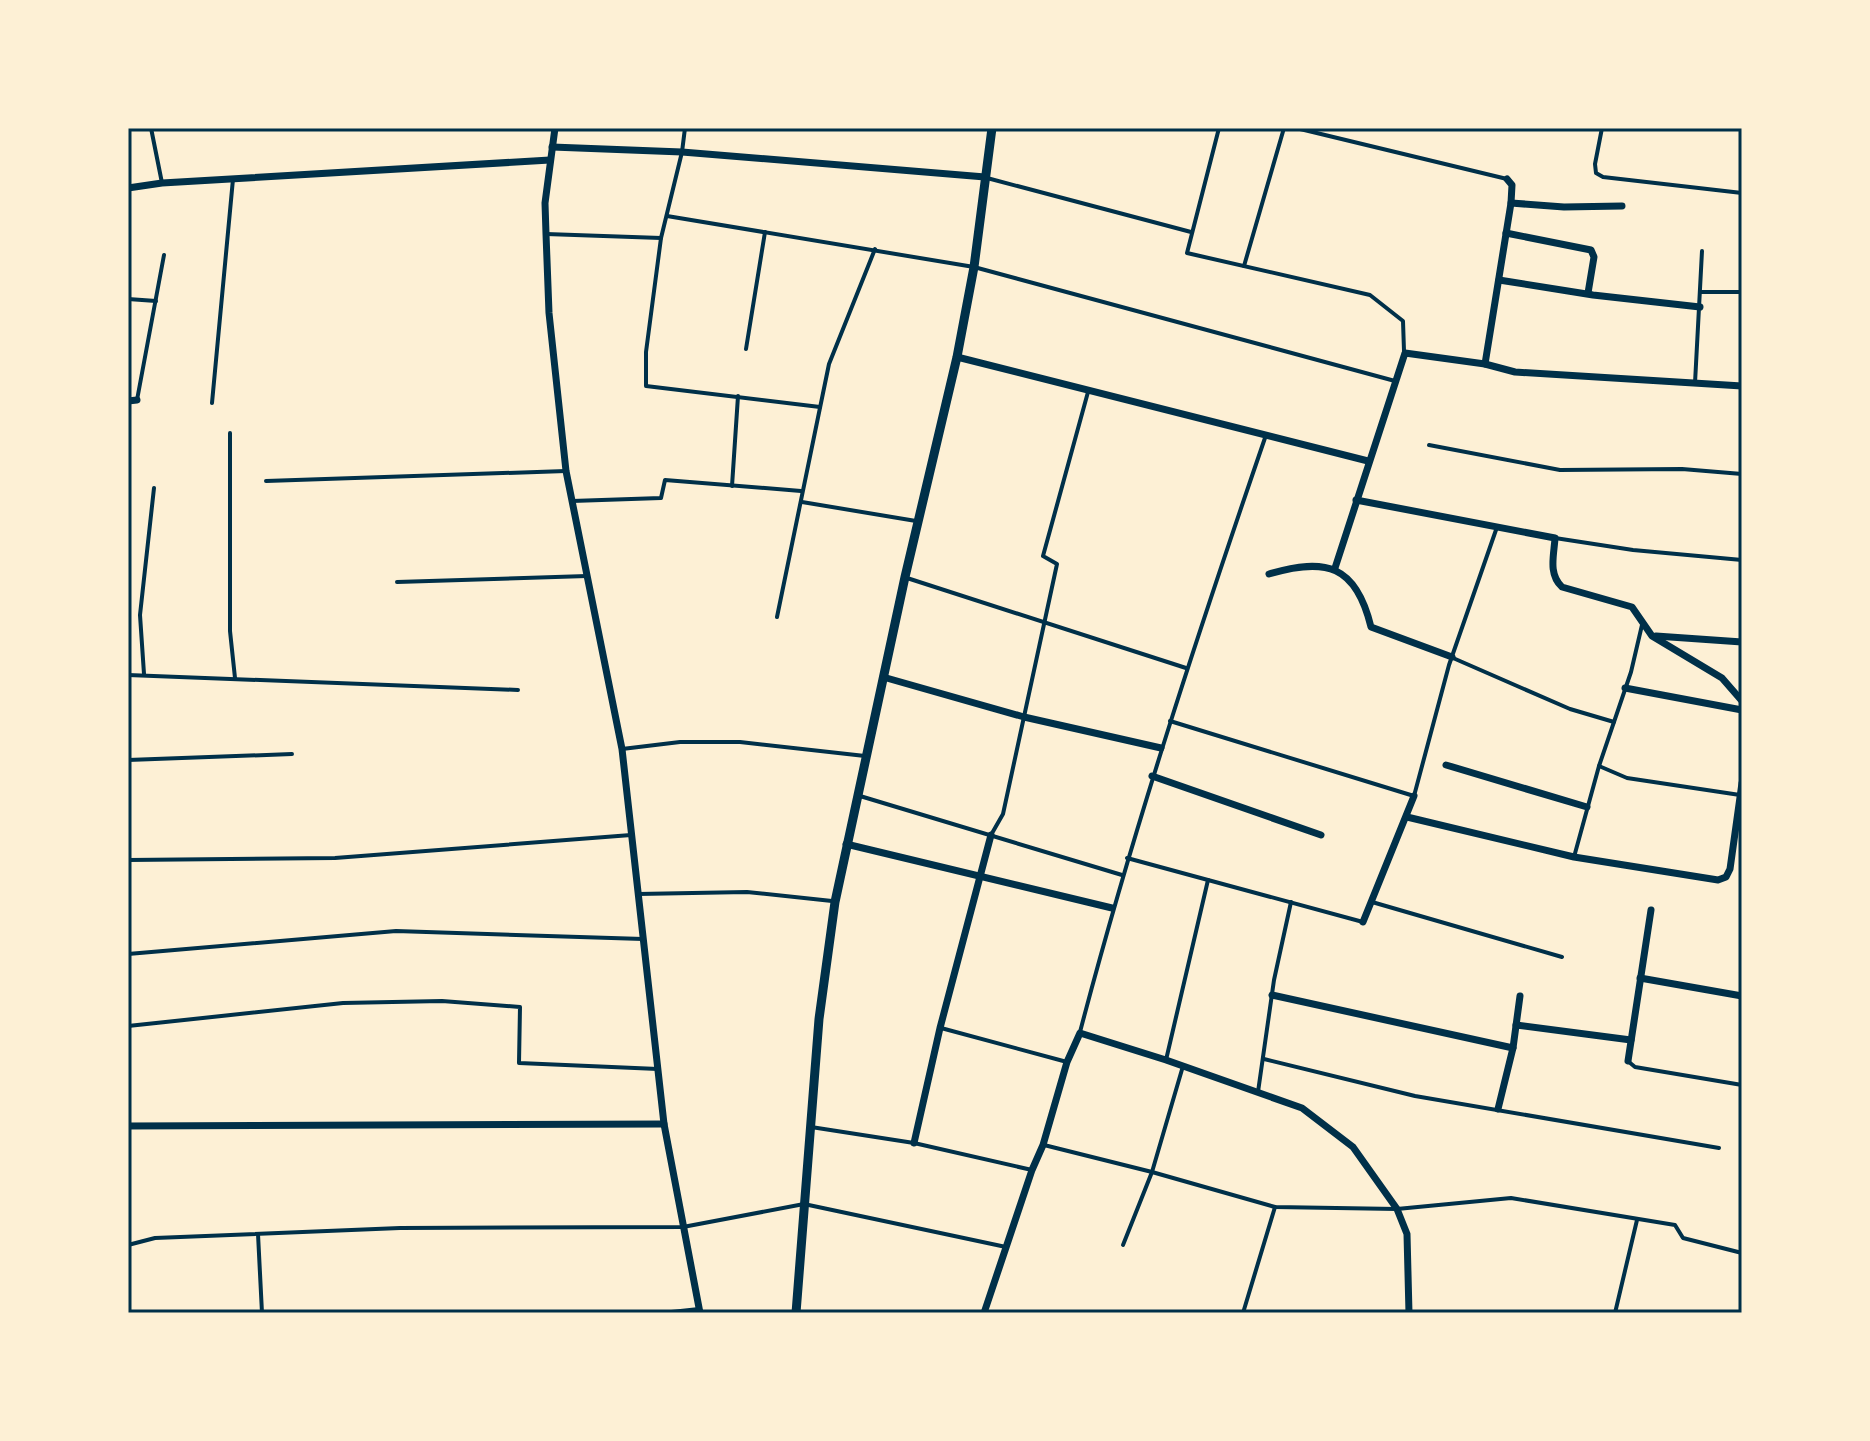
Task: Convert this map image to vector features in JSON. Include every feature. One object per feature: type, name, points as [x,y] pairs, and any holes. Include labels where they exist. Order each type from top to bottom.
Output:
[{"type":"street","points":[[555,128],[545,203],[549,313],[566,471],[622,749],[664,1124],[699,1311]]},
{"type":"street","points":[[796,1313],[819,1019],[835,902],[856,795],[957,357],[974,267],[992,128]]},
{"type":"street","points":[[552,147],[682,152],[985,177]]},
{"type":"street","points":[[128,188],[162,183],[550,160]]},
{"type":"street","points":[[1485,364],[1511,203],[1512,185],[1507,179]]},
{"type":"street","points":[[1511,203],[1564,207],[1622,206]]},
{"type":"street","points":[[1506,233],[1591,250],[1594,257],[1588,293]]},
{"type":"street","points":[[1499,280],[1700,307]]},
{"type":"street","points":[[1335,568],[1405,353],[1485,364],[1515,372],[1742,386]]},
{"type":"street","points":[[957,357],[1368,461]]},
{"type":"street","points":[[1356,500],[1555,538],[1554,579],[1562,587],[1632,607],[1652,636],[1722,678],[1742,701]]},
{"type":"street","points":[[1269,574],[1294,567],[1335,568],[1349,578],[1360,593],[1371,627],[1452,657]]},
{"type":"street","points":[[1652,636],[1742,642]]},
{"type":"street","points":[[883,677],[1024,717],[1161,748]]},
{"type":"street","points":[[1625,688],[1742,710]]},
{"type":"street","points":[[1446,765],[1587,807]]},
{"type":"street","points":[[1152,776],[1321,835]]},
{"type":"street","points":[[1407,817],[1574,857],[1718,880],[1726,877],[1730,869],[1742,783]]},
{"type":"street","points":[[1363,922],[1414,796]]},
{"type":"street","points":[[914,1143],[978,876],[991,835]]},
{"type":"street","points":[[846,844],[1112,908]]},
{"type":"street","points":[[1628,1061],[1651,910]]},
{"type":"street","points":[[1640,978],[1742,996]]},
{"type":"street","points":[[1272,995],[1513,1048]]},
{"type":"street","points":[[1498,1109],[1513,1048],[1520,996]]},
{"type":"street","points":[[1516,1025],[1631,1040]]},
{"type":"street","points":[[984,1313],[1043,1145],[1067,1062],[1080,1033],[1302,1108],[1353,1147],[1397,1209],[1407,1234],[1409,1313]]},
{"type":"street","points":[[128,1126],[664,1124]]},
{"type":"lane","points":[[151,128],[162,183]]},
{"type":"lane","points":[[685,128],[661,238],[646,352],[646,386],[820,407]]},
{"type":"lane","points":[[1219,128],[1187,253],[1370,295],[1403,321],[1405,353]]},
{"type":"lane","points":[[1244,266],[1284,128]]},
{"type":"lane","points":[[1296,128],[1507,179]]},
{"type":"lane","points":[[1602,128],[1595,164],[1596,173],[1603,177],[1742,193]]},
{"type":"lane","points":[[985,177],[1191,232]]},
{"type":"lane","points":[[212,403],[233,179]]},
{"type":"lane","points":[[667,216],[974,267],[1395,381]]},
{"type":"lane","points":[[746,349],[765,232]]},
{"type":"lane","points":[[546,234],[661,238]]},
{"type":"lane","points":[[777,617],[829,364],[875,249]]},
{"type":"lane","points":[[1695,383],[1702,251]]},
{"type":"lane","points":[[133,400],[164,255]]},
{"type":"lane","points":[[1701,292],[1742,292]]},
{"type":"lane","points":[[128,299],[156,301]]},
{"type":"lane","points":[[991,835],[1003,814],[1057,564],[1043,556],[1089,389]]},
{"type":"lane","points":[[732,486],[738,396]]},
{"type":"lane","points":[[230,433],[230,631],[235,678]]},
{"type":"lane","points":[[1080,1033],[1112,908],[1169,721],[1266,435]]},
{"type":"lane","points":[[1429,445],[1560,470],[1682,469],[1742,474]]},
{"type":"lane","points":[[266,481],[566,471]]},
{"type":"lane","points":[[572,501],[661,498],[665,480],[801,491]]},
{"type":"lane","points":[[144,674],[140,615],[154,488]]},
{"type":"lane","points":[[802,502],[918,521]]},
{"type":"lane","points":[[1169,721],[1414,796],[1452,657],[1497,527]]},
{"type":"lane","points":[[1555,538],[1633,550],[1742,560]]},
{"type":"lane","points":[[397,582],[587,576]]},
{"type":"lane","points":[[905,577],[1186,668]]},
{"type":"lane","points":[[1574,857],[1642,625]]},
{"type":"lane","points":[[1452,657],[1570,709],[1614,722]]},
{"type":"lane","points":[[128,675],[518,690]]},
{"type":"lane","points":[[622,749],[680,742],[740,742],[865,756]]},
{"type":"lane","points":[[128,760],[292,754]]},
{"type":"lane","points":[[1599,766],[1627,778],[1741,795]]},
{"type":"lane","points":[[856,795],[1122,875]]},
{"type":"lane","points":[[128,860],[335,858],[631,835]]},
{"type":"lane","points":[[1127,858],[1363,922]]},
{"type":"lane","points":[[1166,1060],[1208,880]]},
{"type":"lane","points":[[638,894],[747,892],[835,902]]},
{"type":"lane","points":[[1257,1095],[1272,995],[1291,902]]},
{"type":"lane","points":[[1372,902],[1562,957]]},
{"type":"lane","points":[[128,954],[396,931],[643,939]]},
{"type":"lane","points":[[128,1026],[343,1003],[473,1003],[520,1007],[519,1063],[658,1069]]},
{"type":"lane","points":[[940,1028],[1067,1062]]},
{"type":"lane","points":[[1264,1059],[1415,1096],[1719,1148]]},
{"type":"lane","points":[[1628,1061],[1635,1067],[1742,1085]]},
{"type":"lane","points":[[1123,1245],[1152,1172],[1183,1066]]},
{"type":"lane","points":[[810,1127],[914,1143],[1032,1170]]},
{"type":"lane","points":[[1043,1145],[1275,1207],[1397,1209],[1511,1198],[1675,1225],[1683,1238],[1742,1253]]},
{"type":"lane","points":[[128,1245],[155,1238],[400,1228],[683,1227],[804,1204],[1008,1247]]},
{"type":"lane","points":[[1243,1313],[1275,1207]]},
{"type":"lane","points":[[1615,1313],[1637,1220]]},
{"type":"lane","points":[[258,1234],[262,1313]]},
{"type":"lane","points":[[662,1313],[699,1311]]}]
